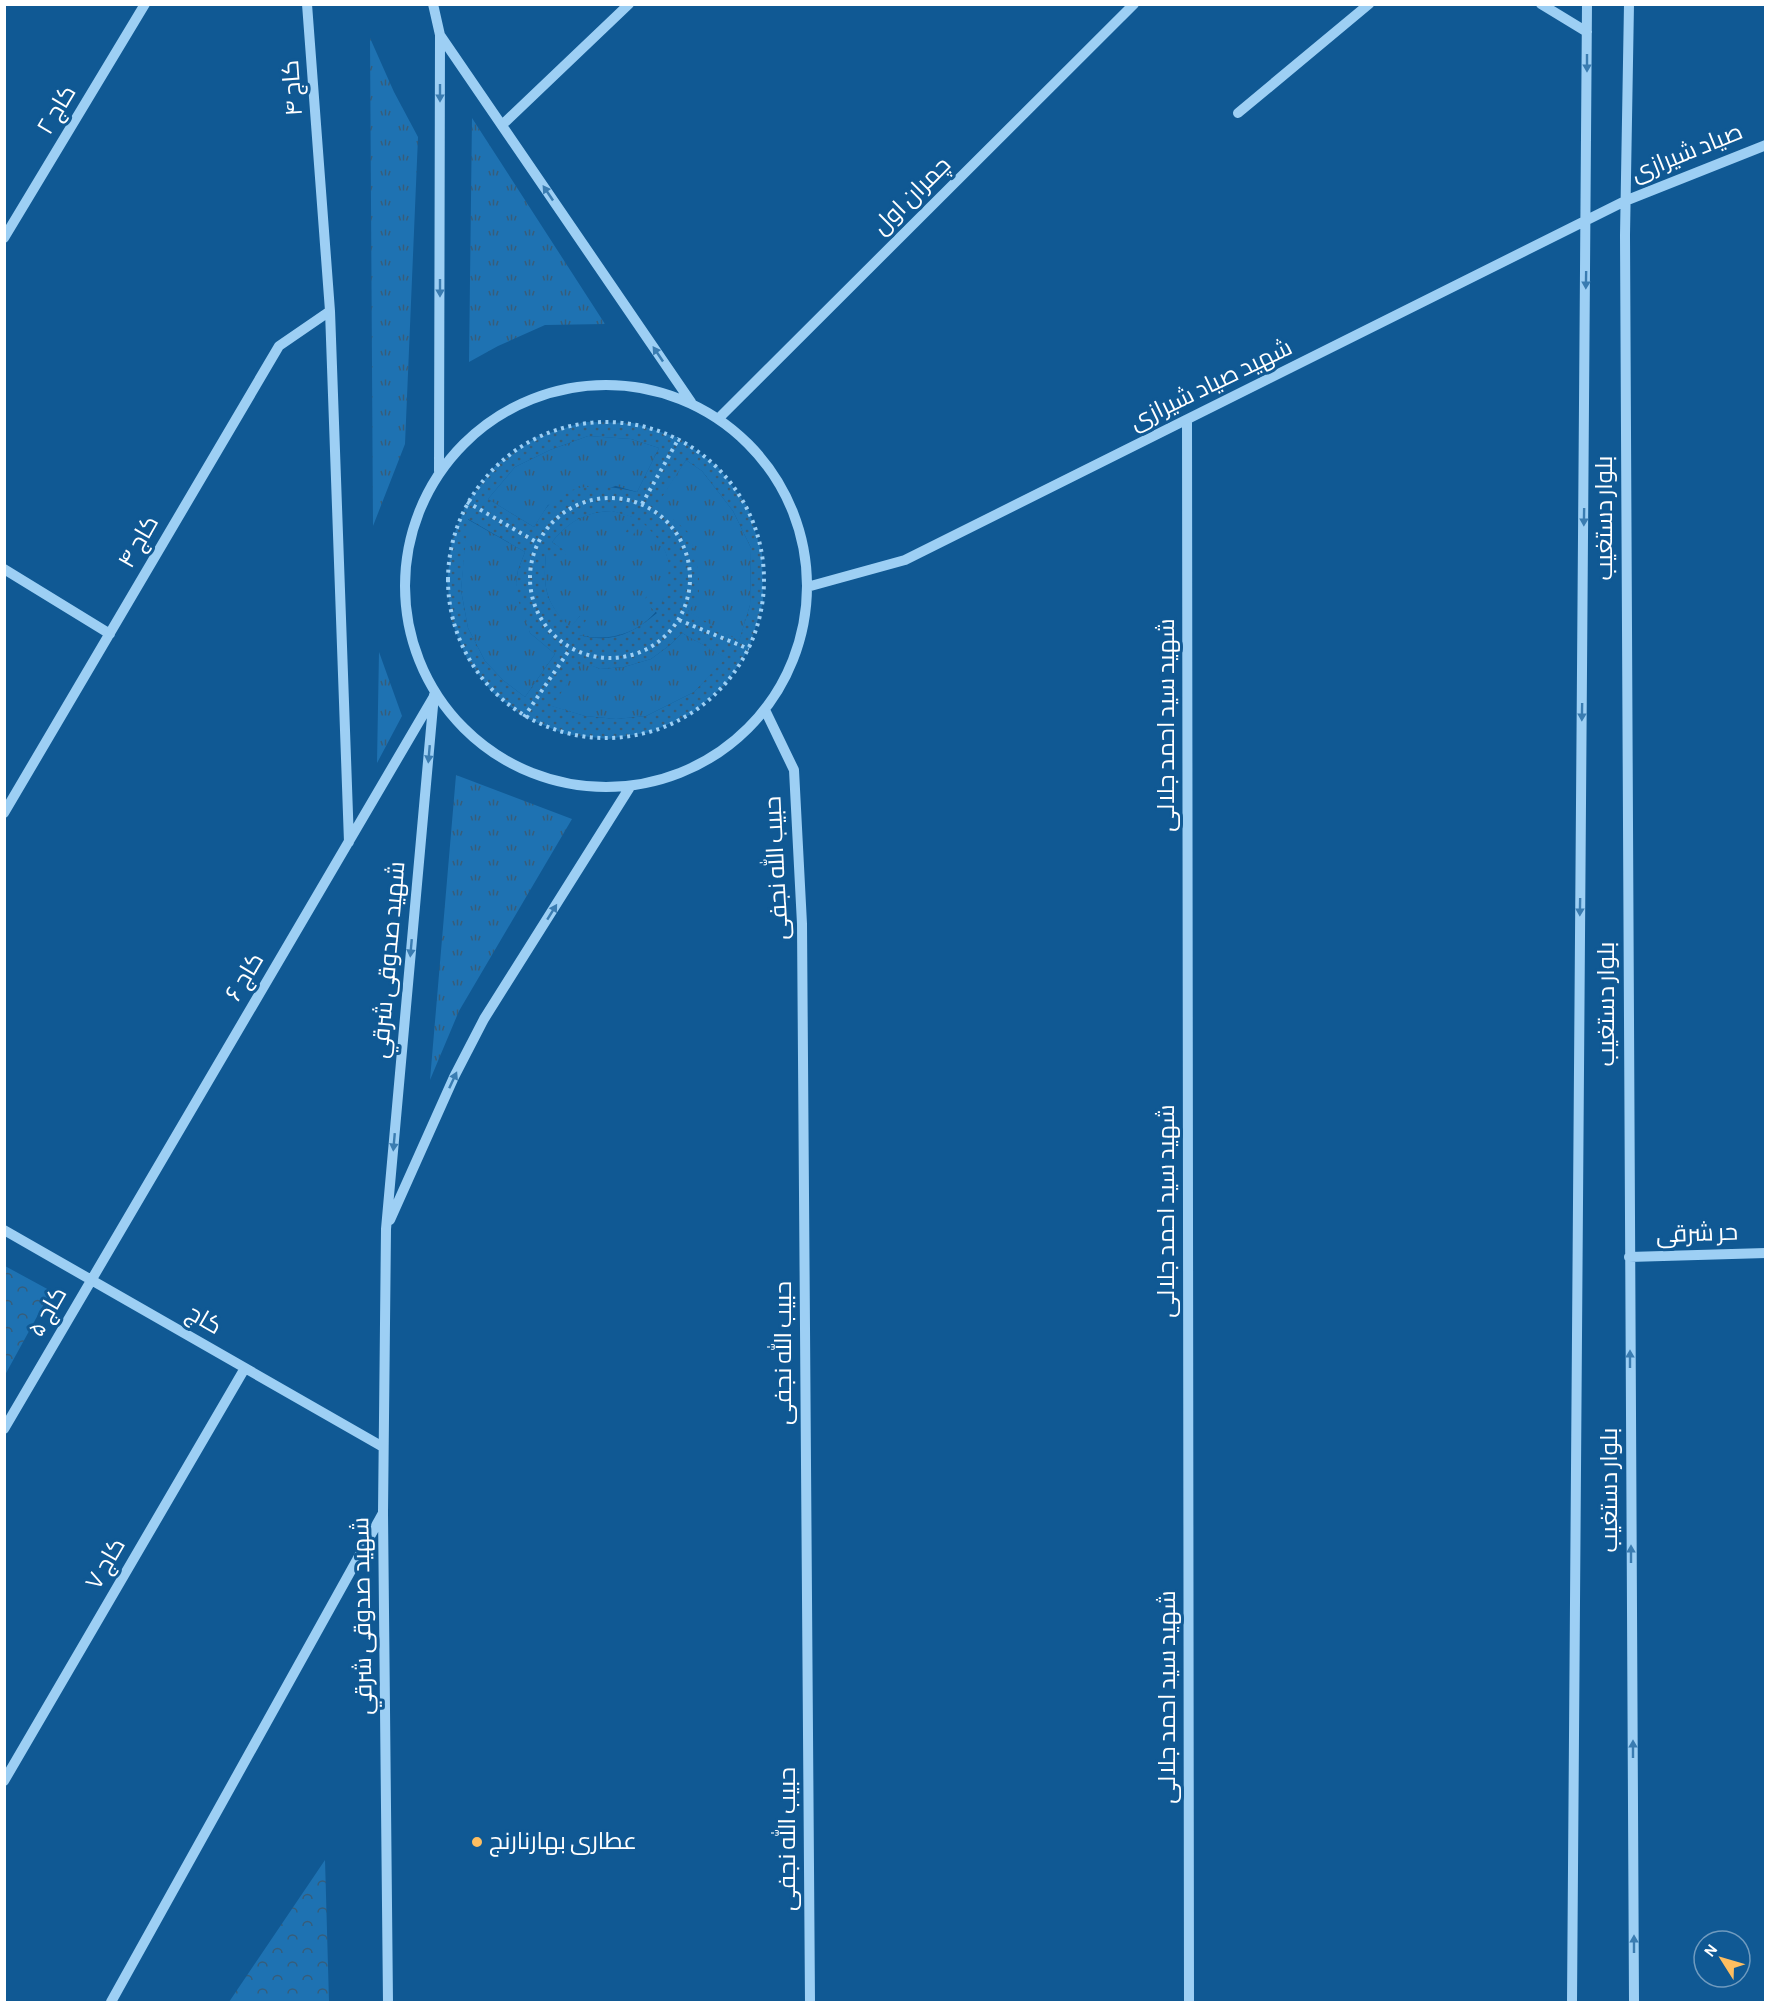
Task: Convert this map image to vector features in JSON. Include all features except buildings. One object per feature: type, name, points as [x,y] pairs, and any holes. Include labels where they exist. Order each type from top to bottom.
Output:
[{"type":"street","name":"کاج ۲","points":[[4,238],[145,4]]},
{"type":"street","name":"کاج ۴","points":[[307,4],[330,311],[350,843]]},
{"type":"street","points":[[433,4],[440,35],[439,471]]},
{"type":"street","points":[[502,124],[629,4]]},
{"type":"street","name":"چمران اول","points":[[719,418],[1134,4]]},
{"type":"street","points":[[1238,113],[1369,4]]},
{"type":"street","points":[[1541,4],[1587,32]]},
{"type":"street","name":"بلوار دستغیب","points":[[1572,2002],[1587,4]]},
{"type":"street","name":"بلوار دستغیب","points":[[1629,4],[1625,201],[1634,2002]]},
{"type":"street","points":[[440,35],[691,402]]},
{"type":"street","name":"صیاد شیرازی","points":[[1625,201],[1766,145]]},
{"type":"street","name":"شهید صیاد شیرازی","points":[[807,587],[904,560],[1625,201]]},
{"type":"street","name":"کاج ۴","points":[[4,813],[279,346],[330,311]]},
{"type":"street","points":[[581,385],[638,386],[691,402],[719,418],[757,451],[785,491],[802,538],[807,587],[805,620],[796,652],[783,682],[765,710],[727,747],[682,774],[630,787],[573,786],[519,770],[471,739],[434,695],[410,642],[403,582],[413,524],[439,471],[478,429],[526,400],[581,385]]},
{"type":"street","name":"شهید سید احمد جلالی","points":[[1187,420],[1190,2002]]},
{"type":"street","points":[[4,569],[110,634]]},
{"type":"street","name":"کاج ۶","points":[[91,1280],[350,843],[434,695]]},
{"type":"street","name":"شهید صدوقی شرقي","points":[[388,2002],[383,1513],[386,1229],[434,695]]},
{"type":"street","name":"حبیب الله نجفی","points":[[765,710],[794,770],[802,924],[810,2002]]},
{"type":"street","name":"شهید صدوقی شرقي","points":[[386,1229],[454,1077],[484,1019],[630,787]]},
{"type":"street","name":"کاج","points":[[4,1230],[383,1447]]},
{"type":"street","name":"حر شرقی","points":[[1629,1257],[1766,1253]]},
{"type":"street","name":"کاج ۵","points":[[4,1429],[91,1280]]},
{"type":"street","name":"کاج ۷","points":[[4,1781],[244,1368]]},
{"type":"street","points":[[111,2002],[383,1513]]},
{"type":"path","points":[[584,422],[633,423],[679,438],[718,467],[747,506],[762,553],[763,602],[749,649],[724,685],[691,714],[651,732],[608,739],[565,734],[524,717],[492,692],[467,659],[452,622],[447,581],[452,540],[467,502],[498,464],[513,453],[537,437],[584,422]]},
{"type":"path","points":[[642,504],[679,438]]},
{"type":"path","points":[[618,498],[642,504],[665,518],[682,540],[690,566],[689,594],[679,620],[663,639],[642,652],[618,658],[594,657],[570,649],[551,634],[538,613],[531,590],[530,566],[538,543],[552,523],[571,508],[594,499],[618,498]]},
{"type":"path","points":[[467,502],[538,543]]},
{"type":"path","points":[[679,620],[749,649]]},
{"type":"path","points":[[524,717],[570,649]]},
{"type":"green space","points":[[370,38],[394,92],[418,137],[405,444],[373,526]]},
{"type":"green space","points":[[472,118],[605,324],[545,325],[469,362]]},
{"type":"green space","points":[[584,422],[633,423],[679,438],[718,467],[747,506],[762,553],[763,602],[749,649],[725,685],[691,714],[651,732],[608,739],[565,734],[524,717],[492,692],[467,659],[452,622],[447,581],[452,540],[467,502],[497,464],[537,437]],"holes":[[[588,436],[631,439],[659,448],[637,492],[602,487],[566,492],[547,507],[534,527],[488,499],[515,467],[550,450]],[[686,460],[702,471],[733,511],[751,548],[750,605],[739,641],[688,611],[699,598],[696,555],[688,532],[657,505]],[[612,511],[632,517],[626,532],[632,536],[642,522],[664,549],[669,568],[662,603],[647,596],[643,601],[657,613],[630,632],[611,638],[591,638],[579,635],[586,620],[580,616],[570,627],[555,610],[546,585],[546,554],[563,559],[567,552],[552,542],[572,523],[594,513]],[[468,519],[525,552],[516,583],[518,600],[530,633],[555,654],[525,697],[504,681],[485,661],[468,628],[461,590]],[[682,633],[726,658],[694,692],[646,716],[616,719],[585,716],[552,706],[582,662],[600,669],[624,667],[651,659]]]},
{"type":"green space","points":[[588,436],[631,439],[659,448],[637,492],[616,486],[548,505],[534,527],[488,499],[515,467],[550,450]]},
{"type":"green space","points":[[686,460],[702,471],[733,511],[751,548],[750,605],[739,642],[687,611],[656,505]]},
{"type":"green space","points":[[612,511],[643,522],[661,542],[669,563],[669,584],[661,604],[648,620],[629,632],[605,637],[579,635],[580,616],[570,628],[551,602],[546,586],[546,554],[566,552],[552,542],[571,523],[594,513]]},
{"type":"green space","points":[[467,519],[525,552],[516,583],[530,633],[555,654],[525,697],[504,681],[485,661],[468,628],[461,590]]},
{"type":"green space","points":[[682,633],[727,658],[694,692],[646,716],[616,719],[585,716],[551,706],[582,661],[600,669],[624,667],[651,659]]},
{"type":"green space","points":[[379,652],[402,716],[377,763]]},
{"type":"green space","points":[[456,775],[572,819],[459,1011],[430,1080]]},
{"type":"green space","points":[[5,1266],[51,1291],[5,1375]]},
{"type":"green space","points":[[325,1860],[329,2002],[229,2002]]},
{"type":"place","name":"عطاری بهارنارنج","points":[[477,1842]]}]
